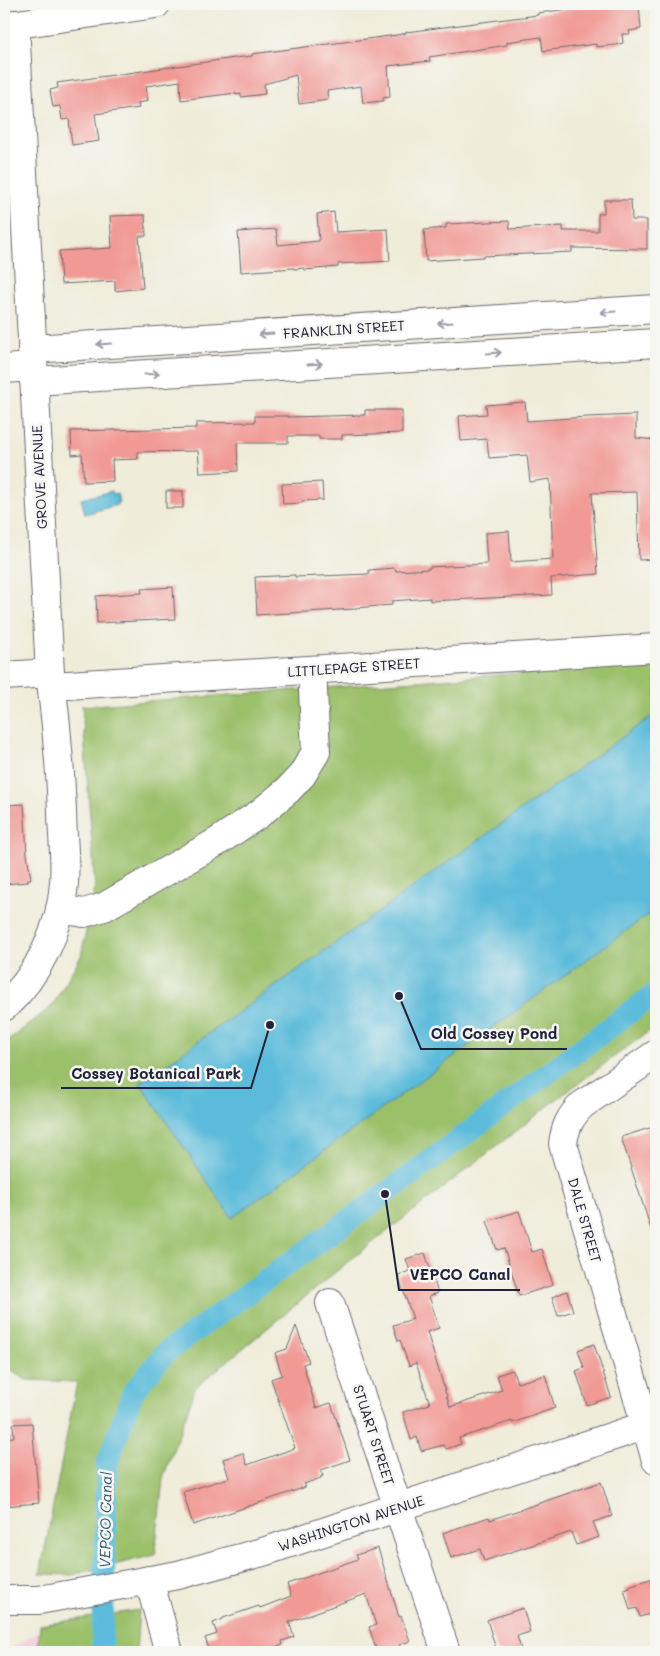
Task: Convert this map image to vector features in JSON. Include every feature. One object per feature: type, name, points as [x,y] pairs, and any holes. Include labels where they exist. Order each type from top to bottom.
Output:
[{"type":"street","points":[[9,25],[156,4]]},
{"type":"street","name":"GROVE AVENUE","points":[[4,1007],[13,999],[31,976],[43,956],[58,919],[64,883],[60,772],[51,680],[33,366],[14,208],[9,25]]},
{"type":"street","name":"FRANKLIN STREET","points":[[4,369],[656,309]]},
{"type":"street","name":"FRANKLIN STREET","points":[[33,366],[656,343]]},
{"type":"street","name":"LITTLEPAGE STREET","points":[[4,676],[51,680],[312,670],[656,648]]},
{"type":"street","points":[[58,919],[104,907],[217,842],[259,814],[288,790],[302,775],[316,752],[312,670]]},
{"type":"street","name":"DALE STREET","points":[[656,1054],[582,1105],[571,1115],[565,1129],[563,1144],[651,1424],[656,1460]]},
{"type":"street","name":"STUART STREET","points":[[330,1302],[446,1652]]},
{"type":"street","name":"WASHINGTON AVENUE","points":[[4,1600],[51,1598],[178,1575],[266,1551],[651,1424]]},
{"type":"street","points":[[148,1580],[169,1652]]},
{"type":"street","name":"WASHINGTON AVENUE","points":[[4,1620],[51,1598]]},
{"type":"shaded area","points":[[39,1631],[38,1652],[6,1652]]},
{"type":"green space","points":[[656,663],[656,1026],[561,1096],[349,1261],[196,1387],[163,1478],[155,1555],[72,1575],[40,1574],[77,1382],[26,1380],[4,1365],[4,1044],[52,1006],[81,956],[95,888],[82,706]]},
{"type":"green space","points":[[139,1610],[136,1652],[38,1652],[40,1625]]},
{"type":"water","points":[[112,491],[113,494],[117,493],[119,502],[117,502],[117,505],[85,514],[81,499]]},
{"type":"water","points":[[656,713],[656,909],[232,1218],[140,1083]]},
{"type":"building","points":[[605,4],[639,4],[641,29],[629,31],[630,34],[622,34],[623,43],[616,45],[596,47],[596,44],[543,51],[541,37],[507,42],[507,45],[429,57],[430,61],[388,66],[390,97],[383,98],[383,101],[363,103],[361,86],[327,91],[328,100],[299,104],[296,75],[264,84],[265,94],[241,97],[241,94],[236,95],[236,93],[181,100],[180,81],[146,86],[148,101],[138,103],[139,108],[95,114],[99,141],[72,145],[69,119],[62,120],[60,106],[53,107],[50,90],[58,88],[57,83]]},
{"type":"building","points":[[604,200],[631,200],[632,220],[647,220],[647,249],[572,248],[572,252],[426,261],[424,230],[446,228],[446,224],[509,221],[510,229],[563,226],[563,231],[598,231],[598,214],[604,213]]},
{"type":"building","points":[[334,212],[336,232],[388,229],[390,261],[338,264],[338,267],[305,270],[304,268],[294,268],[241,272],[238,232],[276,229],[278,245],[319,241],[317,214]]},
{"type":"building","points":[[145,215],[146,236],[139,236],[143,288],[115,291],[115,281],[61,284],[59,251],[112,248],[110,216]]},
{"type":"building","points":[[525,402],[527,421],[636,415],[636,438],[656,440],[656,559],[639,560],[637,492],[592,493],[598,574],[551,578],[552,595],[430,601],[430,598],[392,601],[392,605],[355,609],[257,615],[255,577],[369,574],[369,570],[395,568],[396,571],[487,564],[485,533],[509,531],[511,562],[553,559],[550,479],[530,482],[527,455],[489,458],[487,439],[461,441],[459,416],[487,414],[486,405]]},
{"type":"building","points":[[365,410],[402,410],[402,433],[342,435],[342,439],[319,439],[319,436],[288,436],[288,443],[237,443],[238,471],[200,473],[198,451],[138,452],[138,459],[112,460],[113,481],[84,482],[82,454],[72,455],[71,431],[196,428],[196,423],[255,422],[255,416],[365,415]]},
{"type":"building","points":[[322,482],[323,500],[283,504],[282,484]]},
{"type":"building","points":[[166,491],[183,491],[183,508],[166,508]]},
{"type":"building","points":[[173,587],[175,619],[97,623],[96,596],[142,593],[141,589]]},
{"type":"building","points":[[24,804],[27,854],[31,879],[28,879],[28,882],[4,884],[4,805]]},
{"type":"building","points":[[656,1126],[656,1235],[653,1235],[621,1137]]},
{"type":"building","points":[[519,1211],[532,1252],[542,1249],[553,1285],[519,1296],[504,1248],[497,1250],[487,1221]]},
{"type":"building","points":[[425,1253],[438,1293],[429,1296],[439,1328],[427,1332],[450,1407],[502,1390],[497,1375],[513,1370],[517,1383],[545,1375],[555,1408],[459,1438],[461,1444],[446,1449],[444,1445],[421,1451],[417,1437],[411,1440],[403,1412],[430,1404],[416,1363],[409,1366],[393,1325],[413,1319],[398,1275],[410,1271],[406,1259]]},
{"type":"building","points":[[567,1291],[573,1311],[558,1316],[552,1297]]},
{"type":"building","points":[[296,1326],[309,1362],[303,1364],[316,1408],[331,1403],[350,1460],[321,1470],[323,1476],[304,1484],[306,1487],[193,1525],[183,1492],[229,1478],[223,1459],[243,1453],[247,1465],[295,1448],[271,1379],[282,1375],[275,1353],[287,1349]]},
{"type":"building","points":[[594,1344],[611,1397],[587,1405],[576,1371],[584,1368],[578,1350]]},
{"type":"building","points":[[32,1423],[39,1503],[4,1506],[4,1438],[14,1437],[13,1424]]},
{"type":"building","points":[[601,1482],[612,1516],[593,1522],[599,1537],[576,1545],[571,1532],[484,1561],[480,1549],[451,1558],[443,1533],[489,1517],[490,1520]]},
{"type":"building","points":[[378,1548],[399,1617],[401,1616],[410,1641],[399,1645],[402,1652],[377,1652],[369,1627],[376,1625],[366,1594],[289,1622],[294,1637],[282,1641],[283,1645],[261,1652],[210,1652],[205,1638],[217,1634],[213,1623],[291,1596],[287,1584],[358,1559],[356,1555]]},
{"type":"building","points":[[656,1577],[656,1612],[640,1617],[637,1608],[630,1610],[624,1589]]},
{"type":"building","points":[[523,1608],[530,1632],[517,1636],[522,1652],[497,1652],[487,1620]]},
{"type":"waterway","name":"VEPCO Canal","points":[[102,1652],[107,1464],[133,1392],[166,1352],[385,1194],[656,993]]},
{"type":"place","name":"Old Cossey Pond","points":[[399,996]]},
{"type":"place","name":"Cossey Botanical Park","points":[[270,1025]]},
{"type":"place","name":"VEPCO Canal","points":[[385,1194]]}]
